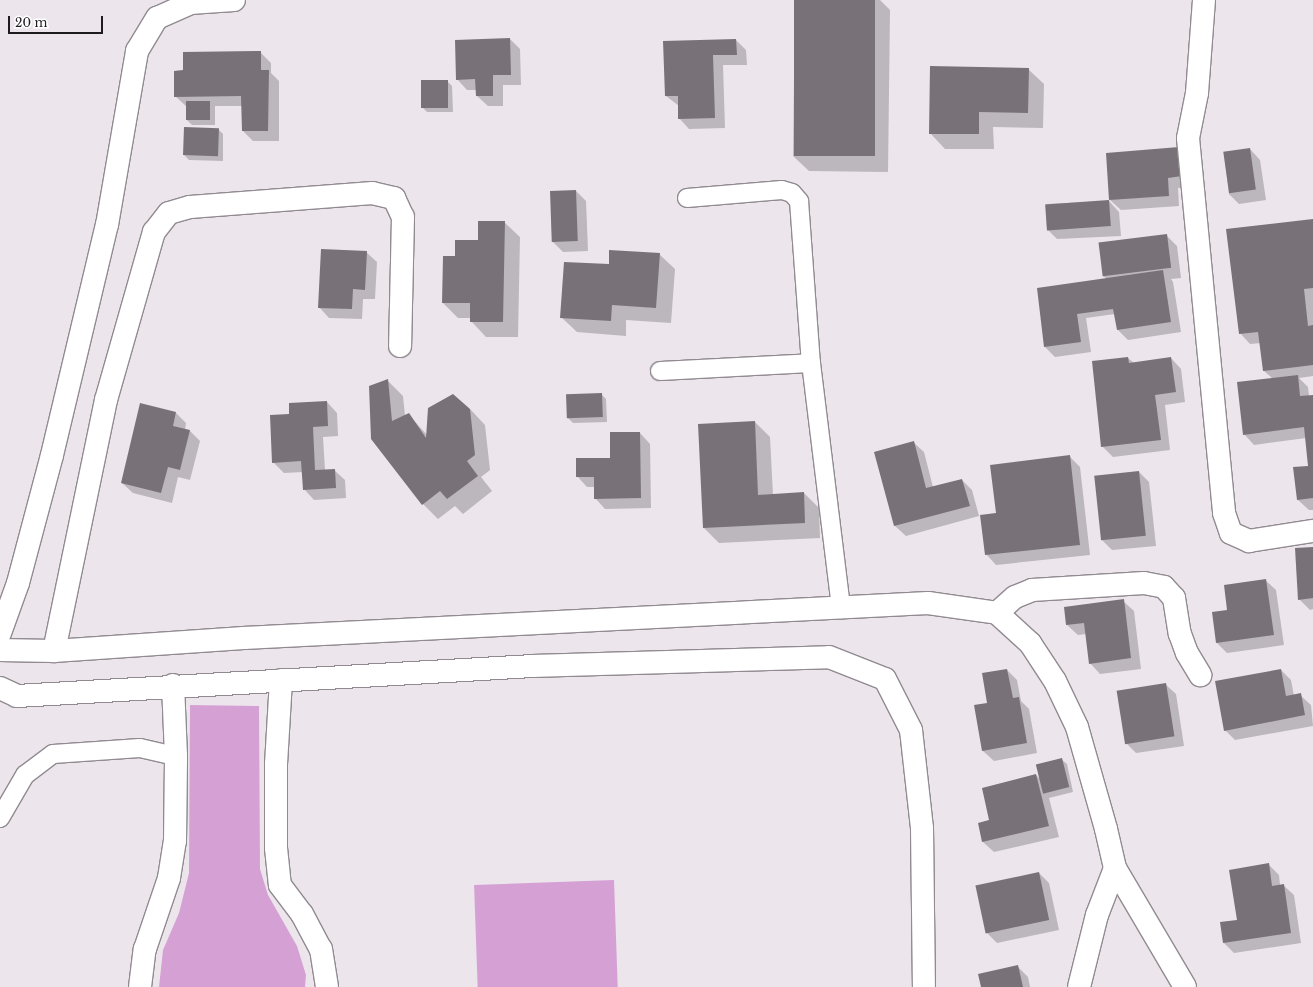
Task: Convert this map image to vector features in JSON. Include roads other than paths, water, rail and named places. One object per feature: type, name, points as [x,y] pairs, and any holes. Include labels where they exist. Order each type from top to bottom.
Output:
[{"type":"street","points":[[0,633],[18,584],[52,455],[107,225],[137,51],[157,18],[190,3],[234,0]]},
{"type":"street","points":[[1204,0],[1197,93],[1188,138],[1224,513],[1231,533],[1249,541],[1313,531]]},
{"type":"street","points":[[54,651],[106,400],[154,232],[169,213],[190,207],[372,193],[394,198],[403,217],[400,346]]},
{"type":"street","points":[[997,613],[1014,597],[1032,590],[1144,583],[1164,587],[1174,598],[1180,634],[1187,653],[1200,675]]},
{"type":"street","points":[[0,650],[54,651],[244,638],[841,609],[928,603],[997,613],[1030,643],[1055,681],[1077,727],[1106,829],[1115,868],[1185,987]]},
{"type":"street","points":[[0,688],[17,696],[173,685],[532,666],[829,657],[885,679],[911,730],[922,828],[924,987]]},
{"type":"street","points":[[281,680],[276,764],[276,848],[280,885],[302,914],[321,950],[327,987]]},
{"type":"street","points":[[140,987],[145,949],[169,878],[175,841],[176,756],[173,685]]},
{"type":"street","points":[[1079,987],[1097,915],[1115,868]]},
{"type":"lane","points":[[687,198],[782,190],[792,193],[799,201],[811,364],[841,609]]},
{"type":"lane","points":[[660,372],[811,364]]},
{"type":"lane","points":[[0,818],[25,776],[53,754],[140,748],[176,756]]}]
